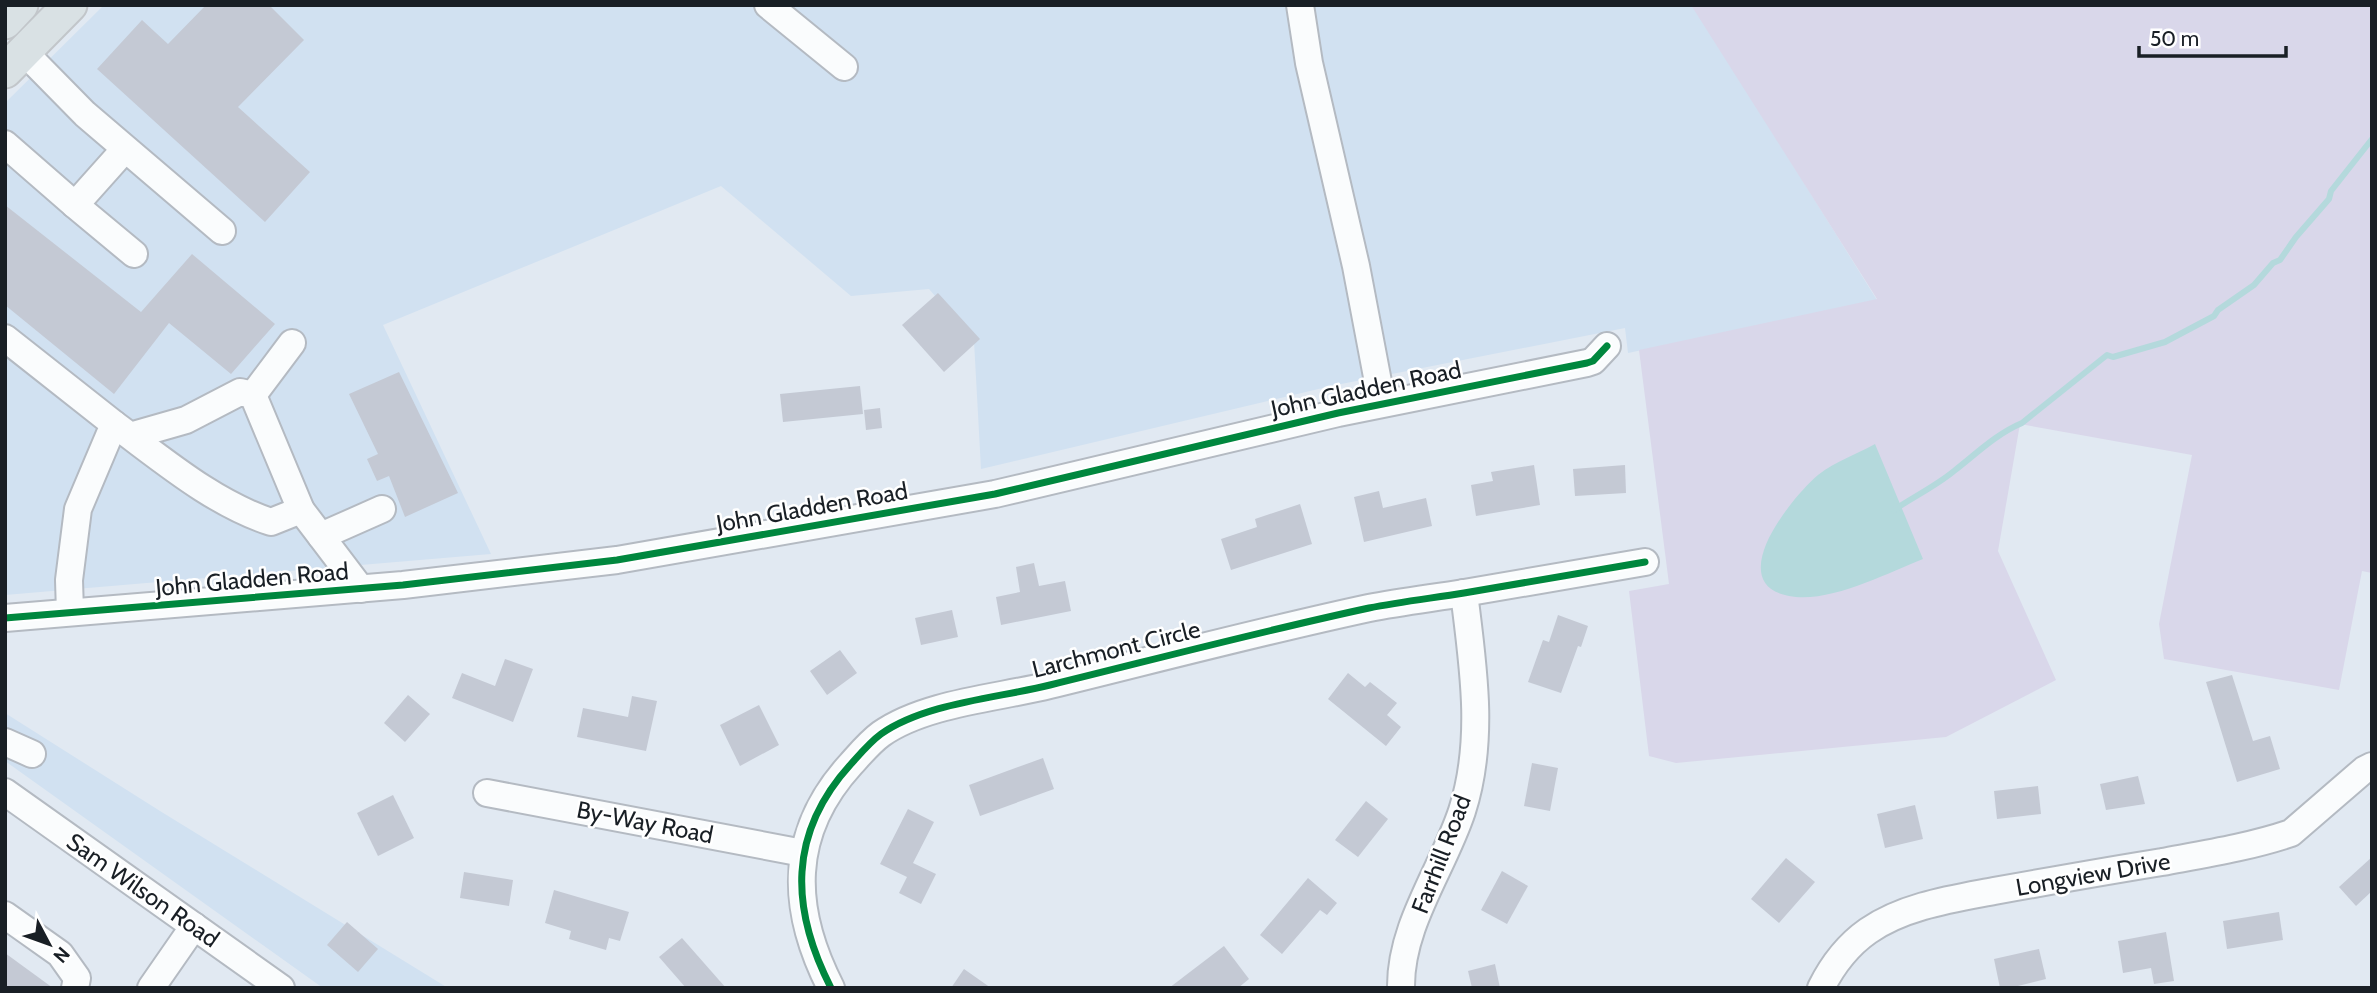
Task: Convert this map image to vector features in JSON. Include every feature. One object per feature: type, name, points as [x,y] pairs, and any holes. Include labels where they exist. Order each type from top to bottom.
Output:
[{"type":"main road","points":[[5,22],[21,5]]},
{"type":"main road","points":[[15,61],[70,5]]},
{"type":"street","points":[[768,5],[844,67]]},
{"type":"street","points":[[1300,5],[1309,63],[1356,266],[1382,403]]},
{"type":"street","points":[[15,61],[85,114],[222,231]]},
{"type":"street","points":[[5,144],[134,254]]},
{"type":"street","points":[[75,205],[125,149]]},
{"type":"street","points":[[5,338],[122,430],[246,514],[271,522],[301,510]]},
{"type":"street","points":[[253,395],[292,343]]},
{"type":"street","name":"John Gladden Road","points":[[5,618],[361,589],[617,560],[995,494],[1382,403],[1587,363],[1593,361],[1607,346]]},
{"type":"street","points":[[122,430],[186,420],[240,391],[253,395]]},
{"type":"street","points":[[253,395],[301,510],[361,589]]},
{"type":"street","points":[[70,612],[69,580],[78,509],[122,430]]},
{"type":"street","points":[[321,536],[382,509]]},
{"type":"street","name":"Larchmont Circle","points":[[831,988],[816,958],[810,938],[802,893],[803,853],[813,824],[842,774],[879,735],[900,722],[924,712],[1033,690],[1370,608],[1645,562]]},
{"type":"street","name":"Farrhill Road","points":[[1401,988],[1405,948],[1461,814],[1472,762],[1475,676],[1464,593]]},
{"type":"street","points":[[5,742],[32,754]]},
{"type":"street","name":"Longview Drive","points":[[1821,988],[1837,961],[1867,932],[1913,910],[1960,898],[2277,838],[2291,833],[2372,766]]},
{"type":"street","name":"Sam Wilson Road","points":[[5,792],[281,988]]},
{"type":"street","name":"By-Way Road","points":[[487,793],[803,853]]},
{"type":"street","points":[[5,915],[60,954],[77,978],[75,988]]},
{"type":"street","points":[[151,988],[194,926]]},
{"type":"shaded area","points":[[104,5],[1693,5],[1877,300],[1628,353],[1625,328],[1331,386],[981,469],[974,341],[929,289],[851,296],[721,186],[383,325],[491,554],[5,595],[5,103]]},
{"type":"shaded area","points":[[1691,5],[2372,5],[2372,573],[2362,571],[2339,690],[2164,659],[2159,624],[2192,455],[2020,424],[1998,551],[2056,680],[1946,737],[1676,763],[1649,756],[1629,591],[1669,584],[1639,350],[1877,299]]},
{"type":"shaded area","points":[[1875,444],[1923,559],[1857,586],[1822,596],[1789,596],[1770,588],[1762,575],[1762,558],[1769,539],[1793,501],[1818,475]]},
{"type":"shaded area","points":[[5,713],[448,988],[323,988],[5,761]]},
{"type":"building","points":[[206,5],[269,5],[304,40],[238,107],[310,172],[265,222],[97,69],[142,20],[168,44]]},
{"type":"building","points":[[5,205],[141,312],[192,254],[275,324],[231,374],[169,323],[114,394],[5,305]]},
{"type":"building","points":[[938,293],[980,339],[944,372],[902,325]]},
{"type":"building","points":[[399,372],[458,493],[405,517],[389,476],[377,481],[367,459],[378,454],[349,394]]},
{"type":"building","points":[[860,386],[863,414],[783,422],[780,394]]},
{"type":"building","points":[[880,408],[882,428],[866,430],[864,410]]},
{"type":"building","points":[[1534,465],[1540,505],[1476,516],[1471,485],[1493,481],[1491,472]]},
{"type":"building","points":[[1625,465],[1626,493],[1575,496],[1573,469]]},
{"type":"building","points":[[1379,491],[1383,508],[1426,498],[1432,526],[1364,542],[1354,497]]},
{"type":"building","points":[[1300,504],[1312,544],[1231,570],[1221,539],[1257,527],[1255,519]]},
{"type":"building","points":[[1034,563],[1039,586],[1065,581],[1071,611],[1001,625],[996,597],[1020,592],[1016,567]]},
{"type":"building","points":[[952,610],[958,637],[921,645],[915,618]]},
{"type":"building","points":[[1558,615],[1588,626],[1561,693],[1528,682],[1543,640],[1549,642]]},
{"type":"building","points":[[840,650],[857,673],[827,695],[810,671]]},
{"type":"building","points":[[505,659],[533,669],[513,722],[452,698],[462,673],[495,686]]},
{"type":"building","points":[[1348,673],[1365,687],[1370,682],[1397,703],[1387,715],[1401,727],[1386,746],[1328,699]]},
{"type":"building","points":[[2232,675],[2253,741],[2270,736],[2280,769],[2237,782],[2206,682]]},
{"type":"building","points":[[408,695],[430,714],[405,742],[384,723]]},
{"type":"building","points":[[632,696],[657,701],[646,751],[577,737],[583,708],[628,717]]},
{"type":"building","points":[[759,705],[779,745],[740,766],[720,725]]},
{"type":"building","points":[[1043,758],[1054,789],[980,816],[969,785]]},
{"type":"building","points":[[1532,763],[1558,768],[1550,811],[1524,806]]},
{"type":"building","points":[[2138,776],[2145,804],[2106,810],[2100,784]]},
{"type":"building","points":[[2038,786],[2041,814],[1997,819],[1994,791]]},
{"type":"building","points":[[393,795],[414,838],[378,856],[357,813]]},
{"type":"building","points":[[1366,801],[1388,819],[1358,857],[1335,840]]},
{"type":"building","points":[[1915,805],[1923,839],[1885,848],[1877,814]]},
{"type":"building","points":[[908,809],[934,822],[913,863],[936,874],[921,904],[899,893],[907,877],[880,864]]},
{"type":"building","points":[[2372,857],[2372,891],[2356,906],[2339,887]]},
{"type":"building","points":[[1786,858],[1815,882],[1779,923],[1751,899]]},
{"type":"building","points":[[1502,871],[1528,886],[1507,924],[1481,910]]},
{"type":"building","points":[[464,872],[513,880],[509,906],[460,898]]},
{"type":"building","points":[[1308,878],[1337,903],[1327,915],[1320,910],[1282,954],[1260,935]]},
{"type":"building","points":[[554,890],[629,912],[620,941],[609,938],[606,950],[569,939],[571,931],[545,923]]},
{"type":"building","points":[[2279,912],[2283,940],[2227,949],[2223,921]]},
{"type":"building","points":[[347,922],[378,949],[358,972],[327,945]]},
{"type":"building","points":[[2166,932],[2174,981],[2154,984],[2151,968],[2123,973],[2118,941]]},
{"type":"building","points":[[682,938],[726,988],[686,988],[659,957]]},
{"type":"building","points":[[1224,946],[1249,979],[1238,988],[1169,988]]},
{"type":"building","points":[[2039,949],[2046,979],[2000,988],[1994,959]]},
{"type":"building","points":[[5,953],[53,988],[5,988]]},
{"type":"building","points":[[1495,964],[1500,988],[1472,988],[1468,971]]},
{"type":"building","points":[[964,969],[991,988],[951,988]]},
{"type":"waterway","points":[[1894,510],[2022,423],[2107,355],[2113,357],[2165,342],[2214,316],[2218,310],[2254,285],[2273,263],[2280,260],[2372,139]]},
{"type":"cycle path","points":[[5,618],[403,585],[617,560],[995,494],[1338,413],[1587,363],[1593,361],[1607,346]]},
{"type":"cycle path","points":[[831,988],[808,929],[802,872],[806,844],[830,790],[869,744],[899,724],[940,708],[1050,685],[1369,608],[1645,562]]}]
